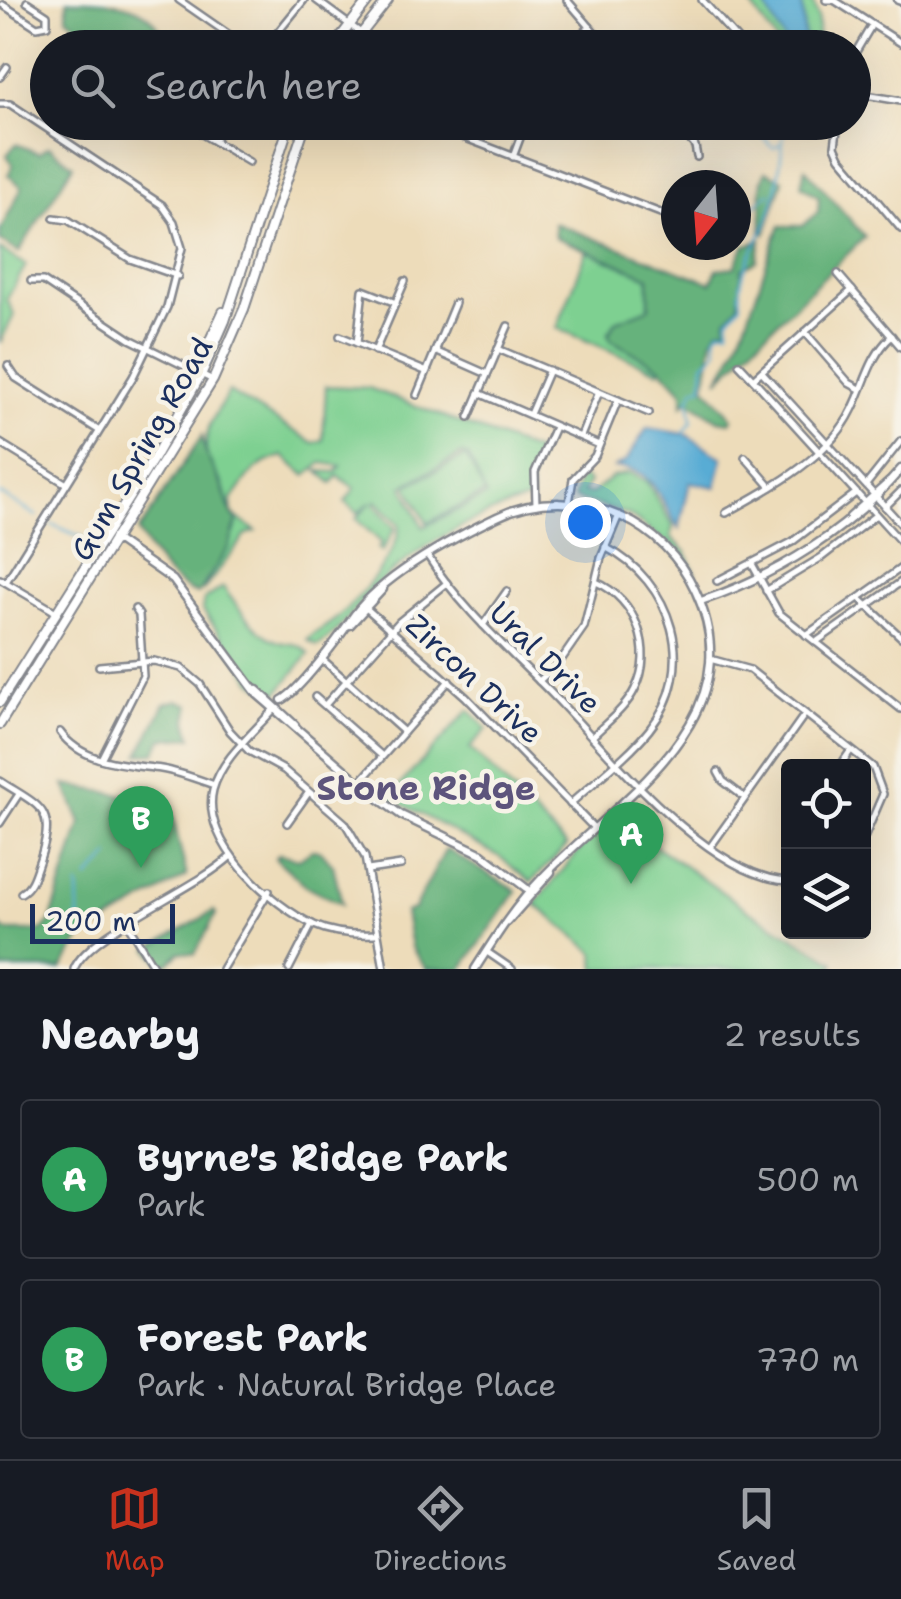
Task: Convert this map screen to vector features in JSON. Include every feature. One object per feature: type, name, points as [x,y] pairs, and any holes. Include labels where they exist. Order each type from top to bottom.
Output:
[{"type":"main road","points":[[346,30],[370,0]]},
{"type":"main road","points":[[363,30],[388,0]]},
{"type":"main road","name":"Gum Spring Road","points":[[0,702],[154,458],[199,372],[233,296],[284,140]]},
{"type":"main road","name":"Gum Spring Road","points":[[0,724],[213,380],[244,309],[300,140]]},
{"type":"street","points":[[179,0],[222,30]]},
{"type":"street","points":[[280,30],[304,0]]},
{"type":"street","points":[[316,0],[357,30]]},
{"type":"street","points":[[567,0],[594,30]]},
{"type":"street","points":[[826,0],[834,0],[901,43]]},
{"type":"street","points":[[3,5],[18,15],[37,27],[48,24],[47,15],[27,1],[18,15]]},
{"type":"street","points":[[704,2],[729,30]]},
{"type":"street","points":[[586,30],[591,26]]},
{"type":"street","points":[[0,76],[6,66]]},
{"type":"street","points":[[871,96],[901,101]]},
{"type":"street","points":[[0,104],[10,104],[30,117]]},
{"type":"street","points":[[56,612],[3,580],[148,347],[178,276],[180,237],[162,205],[64,140]]},
{"type":"street","points":[[210,140],[249,162]]},
{"type":"street","points":[[470,140],[661,213]]},
{"type":"street","points":[[513,157],[519,140]]},
{"type":"street","points":[[690,140],[696,156]]},
{"type":"street","points":[[836,140],[840,157],[901,228]]},
{"type":"street","points":[[54,218],[68,220],[137,262],[178,276]]},
{"type":"street","points":[[838,274],[901,347]]},
{"type":"street","points":[[31,280],[49,284],[148,347],[213,380]]},
{"type":"street","points":[[375,351],[405,280]]},
{"type":"street","points":[[358,343],[362,290],[396,302]]},
{"type":"street","points":[[753,379],[852,290]]},
{"type":"street","points":[[416,395],[455,303]]},
{"type":"street","points":[[469,417],[508,326]]},
{"type":"street","points":[[805,332],[849,383],[860,389]]},
{"type":"street","points":[[340,336],[426,372]]},
{"type":"street","points":[[726,512],[771,486],[844,424],[876,353],[892,336]]},
{"type":"street","points":[[498,349],[649,414]]},
{"type":"street","points":[[435,352],[486,374]]},
{"type":"street","points":[[739,364],[901,542]]},
{"type":"street","points":[[8,366],[16,378],[99,431]]},
{"type":"street","points":[[530,414],[549,370]]},
{"type":"street","points":[[762,372],[901,524]]},
{"type":"street","points":[[580,436],[599,392]]},
{"type":"street","points":[[479,393],[599,444]]},
{"type":"street","points":[[569,503],[572,481],[591,462],[618,400]]},
{"type":"street","points":[[536,504],[535,472],[555,426]]},
{"type":"street","points":[[865,486],[901,440]]},
{"type":"street","points":[[0,442],[66,484]]},
{"type":"street","points":[[746,456],[771,486]]},
{"type":"street","points":[[700,601],[758,578],[850,518],[901,470]]},
{"type":"street","points":[[885,508],[901,492]]},
{"type":"street","points":[[716,580],[752,564],[823,521],[856,493]]},
{"type":"street","points":[[375,934],[339,933],[312,924],[230,857],[213,826],[214,785],[242,744],[365,607],[428,555],[500,515],[536,504],[569,503],[619,516],[667,548],[700,601],[710,659],[704,694],[691,725],[674,750],[529,892],[476,969]]},
{"type":"street","points":[[766,591],[822,557],[876,515]]},
{"type":"street","points":[[539,681],[559,663],[584,627],[605,546],[619,516]]},
{"type":"street","points":[[104,532],[173,580],[256,690],[360,782],[395,811],[482,854],[529,892]]},
{"type":"street","points":[[570,804],[650,728],[662,710],[672,681],[676,642],[656,588],[634,564],[605,546]]},
{"type":"street","name":"Ural Drive","points":[[428,555],[482,626],[666,814],[756,874],[781,879]]},
{"type":"street","points":[[752,564],[778,613],[901,709]]},
{"type":"street","points":[[806,635],[901,568]]},
{"type":"street","points":[[592,736],[636,688],[642,660],[635,618],[621,597],[596,582]]},
{"type":"street","points":[[816,642],[901,582]]},
{"type":"street","points":[[324,706],[390,631],[447,583]]},
{"type":"street","points":[[482,626],[507,591]]},
{"type":"street","points":[[860,600],[901,636]]},
{"type":"street","name":"Zircon Drive","points":[[365,607],[449,681],[594,828]]},
{"type":"street","points":[[101,759],[142,681],[135,609]]},
{"type":"street","points":[[320,657],[404,732]]},
{"type":"street","points":[[710,659],[750,670],[861,759]]},
{"type":"street","points":[[99,666],[166,662],[188,672],[242,744],[345,823],[360,846],[368,870],[375,934],[384,969]]},
{"type":"street","points":[[360,782],[449,681]]},
{"type":"street","points":[[316,697],[382,756]]},
{"type":"street","points":[[711,846],[804,714]]},
{"type":"street","points":[[60,732],[101,759],[128,768],[173,772],[214,785]]},
{"type":"street","points":[[845,759],[852,750]]},
{"type":"street","points":[[871,770],[882,781],[882,806],[871,826]]},
{"type":"street","points":[[718,772],[722,781],[745,797]]},
{"type":"street","points":[[0,781],[41,808],[49,824],[32,881],[21,893]]},
{"type":"street","points":[[287,822],[309,792]]},
{"type":"street","points":[[1,820],[19,794]]},
{"type":"street","points":[[74,969],[86,950],[210,874],[230,857]]},
{"type":"street","points":[[368,870],[401,865]]},
{"type":"street","points":[[222,969],[269,891]]},
{"type":"street","points":[[128,924],[155,969]]},
{"type":"street","points":[[290,969],[312,924]]},
{"type":"street","points":[[486,952],[512,969]]},
{"type":"green space","points":[[67,0],[109,2],[147,15],[159,30],[84,30],[67,17]]},
{"type":"green space","points":[[748,0],[812,0],[818,30],[768,30]]},
{"type":"green space","points":[[16,144],[39,153],[49,146],[73,165],[19,252],[0,241],[0,231],[22,187],[8,175],[13,165],[7,155]]},
{"type":"green space","points":[[805,168],[865,237],[718,380],[745,325],[780,226],[803,226],[818,212],[819,197],[801,185]]},
{"type":"green space","points":[[766,171],[783,180],[765,234],[761,231],[761,192]]},
{"type":"green space","points":[[554,223],[711,283],[717,269],[735,267],[738,260],[751,260],[751,244],[761,240],[757,261],[742,268],[739,304],[727,319],[727,328],[719,329],[713,338],[705,386],[733,418],[730,422],[718,420],[687,400],[683,405],[683,392],[661,368],[611,340],[608,334],[616,321],[649,308],[649,277],[555,237]]},
{"type":"green space","points":[[0,249],[26,265],[7,299],[14,315],[0,343]]},
{"type":"green space","points":[[587,251],[649,277],[649,309],[616,321],[611,340],[661,368],[658,371],[557,328]]},
{"type":"green space","points":[[326,386],[369,388],[540,453],[530,478],[531,499],[469,523],[410,558],[376,586],[341,626],[317,646],[307,640],[335,619],[367,586],[393,547],[399,524],[376,501],[374,504],[395,528],[382,552],[378,548],[382,543],[356,519],[371,502],[358,513],[345,502],[355,488],[338,476],[332,483],[318,471],[336,472],[341,466],[322,463],[306,476],[283,456],[258,468],[231,501],[232,513],[222,483],[210,466],[206,445],[209,427],[229,392],[314,443],[323,440]],"holes":[[[462,454],[469,457],[486,496],[423,527],[403,486]]]},
{"type":"green space","points":[[202,436],[237,521],[229,547],[198,594],[171,577],[138,532]]},
{"type":"green space","points":[[466,456],[485,493],[427,523],[407,486]]},
{"type":"green space","points":[[629,473],[647,482],[673,525],[671,537],[686,552],[696,575],[668,544],[629,515],[574,498],[580,476],[589,482],[582,493],[591,494],[612,477]]},
{"type":"green space","points":[[233,514],[256,531],[247,534],[202,592],[231,540],[237,521]]},
{"type":"green space","points":[[223,587],[259,630],[274,640],[300,646],[309,654],[275,696],[253,681],[202,609],[204,600]]},
{"type":"green space","points":[[177,700],[190,705],[187,720],[192,737],[162,739],[155,753],[139,754],[165,704]]},
{"type":"green space","points":[[469,710],[487,729],[470,748],[567,846],[531,882],[500,857],[389,797]]},
{"type":"green space","points":[[65,785],[141,798],[171,810],[187,876],[81,938],[62,969],[0,969],[0,926],[6,931],[42,931],[50,922],[81,823]]},
{"type":"green space","points":[[615,818],[781,930],[781,939],[797,939],[835,962],[831,969],[596,969],[594,952],[535,904],[586,842]]},
{"type":"green space","points":[[446,849],[517,891],[462,969],[426,969],[411,947],[405,912],[414,909]]},
{"type":"green space","points":[[312,850],[321,851],[333,865],[342,904],[306,886],[275,858],[279,854],[299,859]]},
{"type":"green space","points":[[214,911],[216,914],[195,954],[180,952],[168,964],[161,963],[149,949]]},
{"type":"water","points":[[768,0],[802,0],[804,30],[779,30],[767,9]]},
{"type":"water","points":[[647,428],[685,434],[723,458],[716,487],[690,482],[679,529],[647,479],[638,472],[613,468],[626,461]]},
{"type":"waterway","points":[[766,140],[773,148],[781,144]]},
{"type":"waterway","points":[[684,433],[692,421],[689,399],[695,388],[703,386],[704,364],[717,351],[716,336],[720,330],[729,330],[729,319],[741,304],[744,271],[775,198],[783,140]]},
{"type":"waterway","points":[[751,208],[770,193]]},
{"type":"waterway","points":[[0,494],[37,516]]},
{"type":"waterway","points":[[51,524],[84,538]]},
{"type":"waterway","points":[[88,879],[110,856]]},
{"type":"waterway","points":[[63,933],[79,917],[78,886]]},
{"type":"place","name":"Forest Park","points":[[141,868]]},
{"type":"place","name":"Byrne's Ridge Park","points":[[631,884]]},
{"type":"district","name":"Stone Ridge","points":[[426,788]]}]
